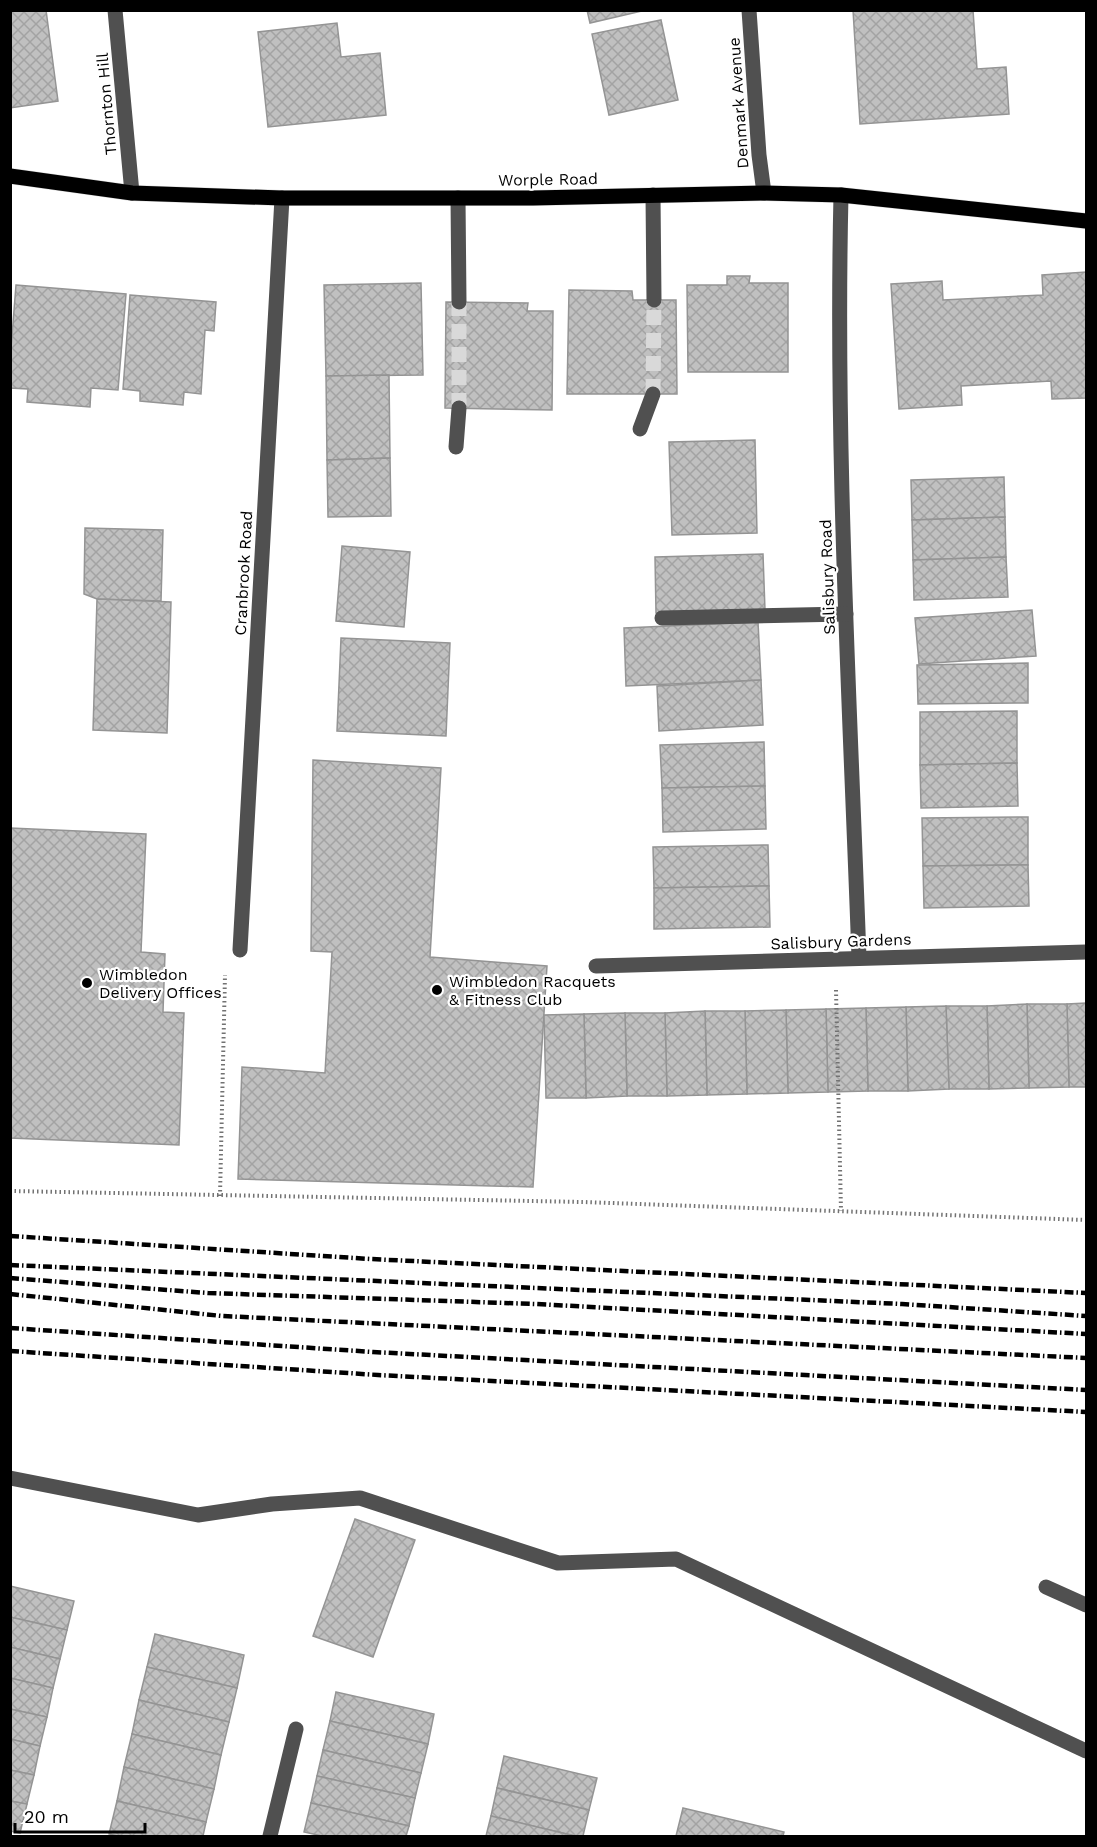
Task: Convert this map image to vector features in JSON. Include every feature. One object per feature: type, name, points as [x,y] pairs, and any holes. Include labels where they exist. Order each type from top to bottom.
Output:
[{"type":"main road","name":"Worple Road","points":[[10,176],[132,193],[282,198],[458,198],[764,193],[841,195],[1086,221]]},
{"type":"street","name":"Thornton Hill","points":[[115,10],[132,193]]},
{"type":"street","name":"Denmark Avenue","points":[[748,10],[764,193]]},
{"type":"street","points":[[653,195],[654,300]]},
{"type":"street","name":"Salisbury Road","points":[[841,195],[840,399],[859,958]]},
{"type":"street","name":"Cranbrook Road","points":[[240,950],[282,198]]},
{"type":"street","points":[[458,198],[459,302]]},
{"type":"street","points":[[640,429],[653,394]]},
{"type":"street","points":[[456,447],[459,408]]},
{"type":"street","points":[[662,618],[846,614]]},
{"type":"street","name":"Salisbury Gardens","points":[[596,966],[1086,952]]},
{"type":"street","points":[[10,1478],[198,1515],[272,1504],[360,1498],[558,1563],[676,1559],[1086,1750]]},
{"type":"street","points":[[1046,1587],[1086,1605]]},
{"type":"street","points":[[270,1836],[296,1729]]},
{"type":"path","points":[[220,1196],[226,949],[240,950]]},
{"type":"path","points":[[835,959],[841,1211]]},
{"type":"path","points":[[10,1191],[572,1202],[1086,1220]]},
{"type":"building","points":[[10,10],[46,10],[58,101],[10,108]]},
{"type":"building","points":[[587,10],[646,10],[590,23]]},
{"type":"building","points":[[853,10],[973,10],[977,69],[1006,67],[1009,114],[860,124]]},
{"type":"building","points":[[661,20],[678,100],[609,115],[592,34]]},
{"type":"building","points":[[337,23],[341,57],[380,53],[386,115],[268,127],[258,32]]},
{"type":"building","points":[[1086,272],[1086,398],[1052,399],[1051,381],[961,386],[962,405],[899,409],[891,284],[942,281],[943,300],[1043,295],[1042,275]]},
{"type":"building","points":[[727,276],[750,276],[749,283],[788,283],[788,372],[688,372],[687,285],[727,285]]},
{"type":"building","points":[[421,283],[423,375],[326,376],[324,285]]},
{"type":"building","points":[[16,285],[126,294],[118,390],[91,388],[90,407],[27,402],[28,389],[10,388]]},
{"type":"building","points":[[569,290],[632,291],[633,300],[676,300],[677,394],[567,394]]},
{"type":"building","points":[[130,295],[216,302],[214,331],[205,330],[201,394],[184,392],[183,405],[140,401],[140,391],[123,389]]},
{"type":"building","points":[[446,302],[528,303],[527,311],[553,311],[552,410],[445,408]]},
{"type":"building","points":[[389,375],[390,458],[327,460],[326,376]]},
{"type":"building","points":[[755,440],[757,533],[672,535],[669,442]]},
{"type":"building","points":[[390,458],[391,516],[328,517],[327,460]]},
{"type":"building","points":[[1004,477],[1005,517],[912,520],[911,480]]},
{"type":"building","points":[[1005,517],[1006,557],[913,560],[912,520]]},
{"type":"building","points":[[85,528],[163,530],[161,601],[97,599],[84,594]]},
{"type":"building","points":[[342,546],[410,552],[404,627],[336,621]]},
{"type":"building","points":[[763,554],[765,610],[656,613],[655,557]]},
{"type":"building","points":[[1006,557],[1008,597],[914,600],[913,560]]},
{"type":"building","points":[[97,599],[171,602],[167,733],[93,730]]},
{"type":"building","points":[[1032,610],[1036,656],[919,664],[915,618]]},
{"type":"building","points":[[758,622],[761,680],[626,686],[624,628]]},
{"type":"building","points":[[341,638],[450,643],[446,736],[337,731]]},
{"type":"building","points":[[1028,663],[1028,703],[918,704],[917,665]]},
{"type":"building","points":[[761,680],[763,725],[659,731],[657,686]]},
{"type":"building","points":[[1017,711],[1017,763],[920,765],[920,712]]},
{"type":"building","points":[[764,742],[765,786],[662,788],[660,745]]},
{"type":"building","name":"Wimbledon Racquets & Fitness Club","points":[[313,760],[441,768],[430,957],[547,966],[533,1187],[238,1179],[242,1067],[325,1073],[332,952],[311,951]]},
{"type":"building","points":[[1017,763],[1018,806],[921,808],[920,765]]},
{"type":"building","points":[[765,786],[766,829],[663,832],[662,788]]},
{"type":"building","points":[[1028,817],[1028,865],[923,866],[922,818]]},
{"type":"building","name":"Wimbledon Delivery Offices","points":[[10,828],[146,834],[141,952],[165,954],[163,1012],[184,1013],[179,1145],[10,1138]]},
{"type":"building","points":[[768,845],[769,886],[654,888],[653,847]]},
{"type":"building","points":[[1028,865],[1029,906],[924,908],[923,866]]},
{"type":"building","points":[[769,886],[770,927],[654,929],[654,888]]},
{"type":"building","points":[[1086,1003],[1086,1087],[1069,1087],[1067,1004]]},
{"type":"building","points":[[1027,1004],[1067,1004],[1069,1087],[1029,1088]]},
{"type":"building","points":[[1027,1004],[1029,1088],[989,1089],[987,1006]]},
{"type":"building","points":[[946,1006],[987,1006],[989,1089],[949,1089]]},
{"type":"building","points":[[946,1006],[949,1089],[908,1091],[906,1007]]},
{"type":"building","points":[[906,1007],[908,1091],[868,1091],[866,1008]]},
{"type":"building","points":[[866,1008],[868,1091],[828,1092],[826,1009]]},
{"type":"building","points":[[826,1009],[828,1092],[788,1093],[786,1010]]},
{"type":"building","points":[[786,1010],[788,1093],[747,1094],[745,1011]]},
{"type":"building","points":[[705,1011],[745,1011],[747,1094],[707,1095]]},
{"type":"building","points":[[705,1011],[707,1095],[667,1096],[665,1013]]},
{"type":"building","points":[[625,1013],[665,1013],[667,1096],[627,1096]]},
{"type":"building","points":[[625,1013],[627,1096],[586,1098],[584,1014]]},
{"type":"building","points":[[584,1014],[586,1098],[546,1098],[544,1015]]},
{"type":"building","points":[[355,1519],[415,1540],[373,1657],[313,1636]]},
{"type":"building","points":[[10,1586],[74,1601],[67,1630],[10,1617]]},
{"type":"building","points":[[10,1617],[67,1630],[60,1659],[10,1647]]},
{"type":"building","points":[[155,1634],[244,1655],[237,1688],[147,1667]]},
{"type":"building","points":[[10,1647],[60,1659],[53,1688],[10,1678]]},
{"type":"building","points":[[147,1667],[237,1688],[229,1722],[139,1700]]},
{"type":"building","points":[[10,1678],[53,1688],[47,1717],[10,1709]]},
{"type":"building","points":[[336,1692],[434,1714],[428,1744],[330,1721]]},
{"type":"building","points":[[139,1700],[229,1722],[221,1755],[132,1734]]},
{"type":"building","points":[[10,1709],[47,1717],[40,1746],[10,1739]]},
{"type":"building","points":[[330,1721],[428,1744],[421,1773],[323,1750]]},
{"type":"building","points":[[132,1734],[221,1755],[214,1789],[124,1767]]},
{"type":"building","points":[[10,1739],[40,1746],[34,1775],[10,1770]]},
{"type":"building","points":[[323,1750],[421,1773],[415,1798],[317,1776]]},
{"type":"building","points":[[504,1756],[597,1778],[589,1810],[497,1788]]},
{"type":"building","points":[[124,1767],[214,1789],[206,1822],[117,1801]]},
{"type":"building","points":[[10,1770],[34,1775],[27,1804],[10,1801]]},
{"type":"building","points":[[317,1776],[415,1798],[409,1826],[311,1803]]},
{"type":"building","points":[[497,1788],[589,1810],[583,1836],[491,1816]]},
{"type":"building","points":[[10,1801],[27,1804],[20,1833],[10,1831]]},
{"type":"building","points":[[117,1801],[206,1822],[203,1836],[118,1836],[109,1834]]},
{"type":"building","points":[[311,1803],[409,1826],[406,1836],[322,1836],[304,1832]]},
{"type":"building","points":[[683,1808],[784,1832],[783,1836],[676,1836]]},
{"type":"building","points":[[491,1816],[575,1836],[486,1836]]},
{"type":"tunnel","points":[[653,394],[654,300]]},
{"type":"tunnel","points":[[459,302],[459,408]]},
{"type":"railway","points":[[10,1236],[370,1259],[1086,1293]]},
{"type":"railway","points":[[10,1265],[902,1304],[1086,1316]]},
{"type":"railway","points":[[10,1278],[208,1293],[536,1304],[1086,1334]]},
{"type":"railway","points":[[10,1294],[222,1316],[1086,1358]]},
{"type":"railway","points":[[10,1328],[373,1352],[1086,1390]]},
{"type":"railway","points":[[10,1351],[378,1375],[1086,1412]]},
{"type":"place","name":"Wimbledon Delivery Offices","points":[[87,983]]},
{"type":"place","name":"Wimbledon Racquets & Fitness Club","points":[[437,990]]}]
